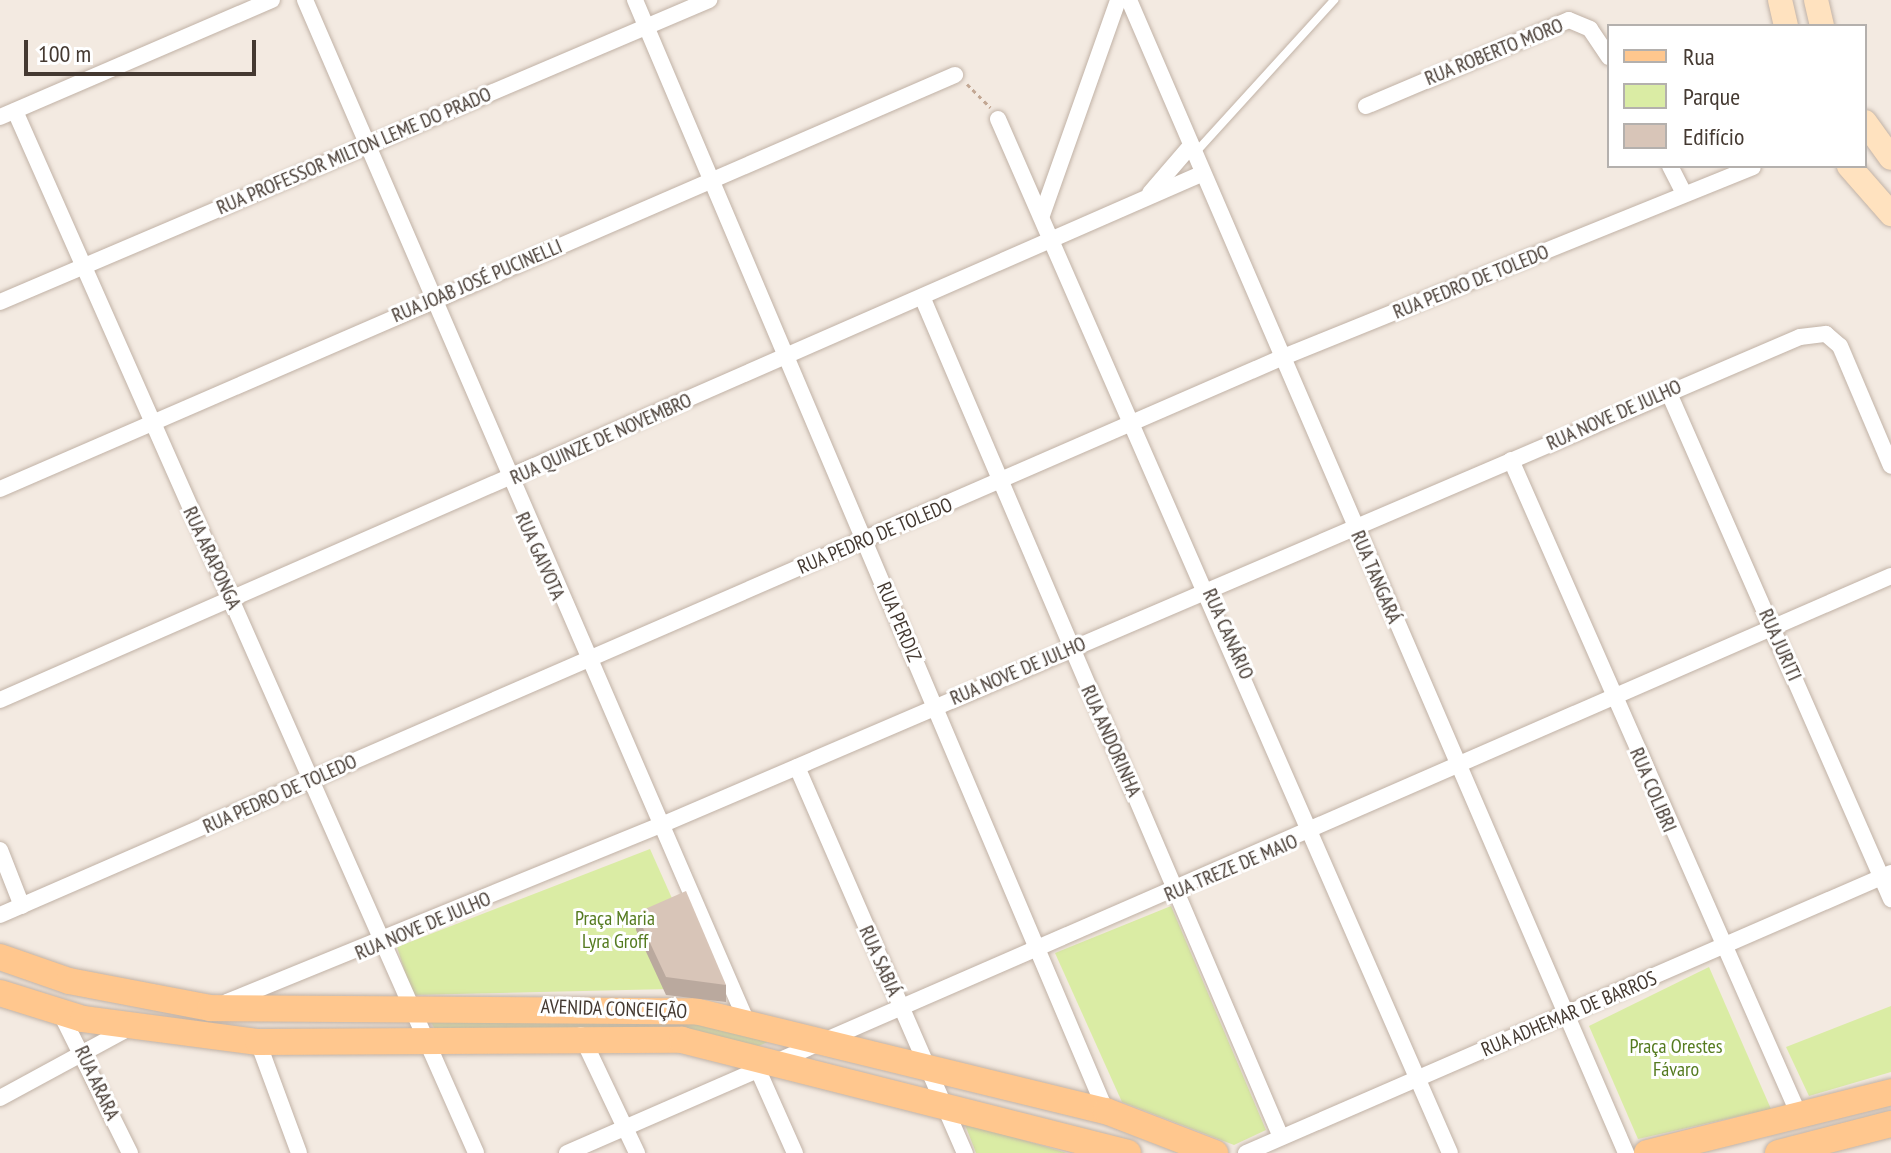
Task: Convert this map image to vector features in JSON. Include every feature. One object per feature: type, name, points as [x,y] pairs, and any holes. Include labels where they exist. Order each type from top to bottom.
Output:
[{"type":"main road","points":[[1780,0],[1786,24]]},
{"type":"main road","points":[[1816,0],[1822,24]]},
{"type":"main road","points":[[1867,125],[1891,158]]},
{"type":"main road","points":[[1851,168],[1891,214]]},
{"type":"main road","points":[[1866,187],[1891,170]]},
{"type":"main road","name":"AVENIDA CONCEIÇÃO","points":[[0,957],[69,981],[210,1008],[657,1007],[746,1020],[1106,1111],[1215,1153]]},
{"type":"main road","name":"AVENIDA CONCEIÇÃO","points":[[0,993],[61,1014],[129,1028],[258,1042],[581,1035],[682,1040],[769,1065],[947,1104],[1128,1153]]},
{"type":"main road","points":[[129,1028],[142,1006],[210,1008]]},
{"type":"main road","points":[[1647,1153],[1891,1092]]},
{"type":"main road","points":[[1778,1153],[1891,1124]]},
{"type":"street","points":[[8,114],[272,0]]},
{"type":"street","name":"RUA GAIVOTA","points":[[305,0],[506,481],[746,1020]]},
{"type":"street","name":"RUA PERDIZ","points":[[635,0],[708,182],[864,540],[1106,1111]]},
{"type":"street","name":"RUA PROFESSOR MILTON LEME DO PRADO","points":[[0,302],[709,0]]},
{"type":"street","points":[[1042,215],[1118,0]]},
{"type":"street","name":"RUA TANGARÁ","points":[[1129,0],[1190,153],[1626,1153]]},
{"type":"street","name":"RUA ROBERTO MORO","points":[[1366,106],[1569,20],[1590,29],[1607,54]]},
{"type":"street","name":"RUA JOAB JOSÉ PUCINELLI","points":[[0,489],[955,75]]},
{"type":"street","name":"RUA ARAPONGA","points":[[8,114],[87,264],[151,425],[313,779],[381,944],[427,1040]]},
{"type":"street","name":"RUA CANÁRIO","points":[[998,119],[1136,423],[1450,1153]]},
{"type":"street","points":[[1148,195],[1190,153]]},
{"type":"street","points":[[1671,168],[1684,194]]},
{"type":"street","name":"RUA PEDRO DE TOLEDO","points":[[0,915],[998,484],[1281,358],[1750,168]]},
{"type":"street","name":"RUA QUINZE DE NOVEMBRO","points":[[0,700],[923,299],[1148,195],[1201,174]]},
{"type":"street","name":"RUA ANDORINHA","points":[[923,299],[998,484],[1281,1137]]},
{"type":"street","name":"RUA NOVE DE JULHO","points":[[210,1008],[381,944],[1800,337],[1826,334],[1846,355],[1891,466]]},
{"type":"street","name":"RUA JURITI","points":[[1668,391],[1886,875],[1891,899]]},
{"type":"street","name":"RUA COLIBRI","points":[[1511,460],[1720,948],[1800,1117]]},
{"type":"street","name":"RUA TREZE DE MAIO","points":[[567,1153],[1458,771],[1891,576]]},
{"type":"street","name":"RUA SABIÁ","points":[[797,767],[902,1009],[932,1067],[965,1153]]},
{"type":"street","points":[[0,850],[22,906]]},
{"type":"street","name":"RUA ADHEMAR DE BARROS","points":[[1246,1153],[1566,1018],[1886,875]]},
{"type":"street","name":"RUA ARARA","points":[[61,1014],[85,1053],[130,1153]]},
{"type":"street","points":[[0,1098],[129,1028]]},
{"type":"street","points":[[581,1035],[637,1153]]},
{"type":"street","points":[[427,1040],[476,1153]]},
{"type":"street","points":[[258,1042],[299,1153]]},
{"type":"street","points":[[769,1065],[795,1153]]},
{"type":"lane","points":[[1190,153],[1334,0]]},
{"type":"path","points":[[955,75],[998,119]]},
{"type":"green space","name":"Praça Maria Lyra Groff","points":[[650,849],[712,988],[412,995],[397,947]]},
{"type":"green space","points":[[1171,906],[1266,1130],[1234,1145],[1122,1102],[1055,953]]},
{"type":"green space","name":"Praça Orestes Fávaro","points":[[1709,967],[1771,1109],[1638,1139],[1589,1026]]},
{"type":"green space","points":[[1891,1006],[1891,1072],[1809,1096],[1786,1047]]},
{"type":"green space","points":[[641,1011],[779,1037],[754,1048],[437,1033],[427,1015]]},
{"type":"green space","points":[[964,1122],[1067,1153],[976,1153]]},
{"type":"building","points":[[686,891],[726,985],[666,977],[636,913]]}]
